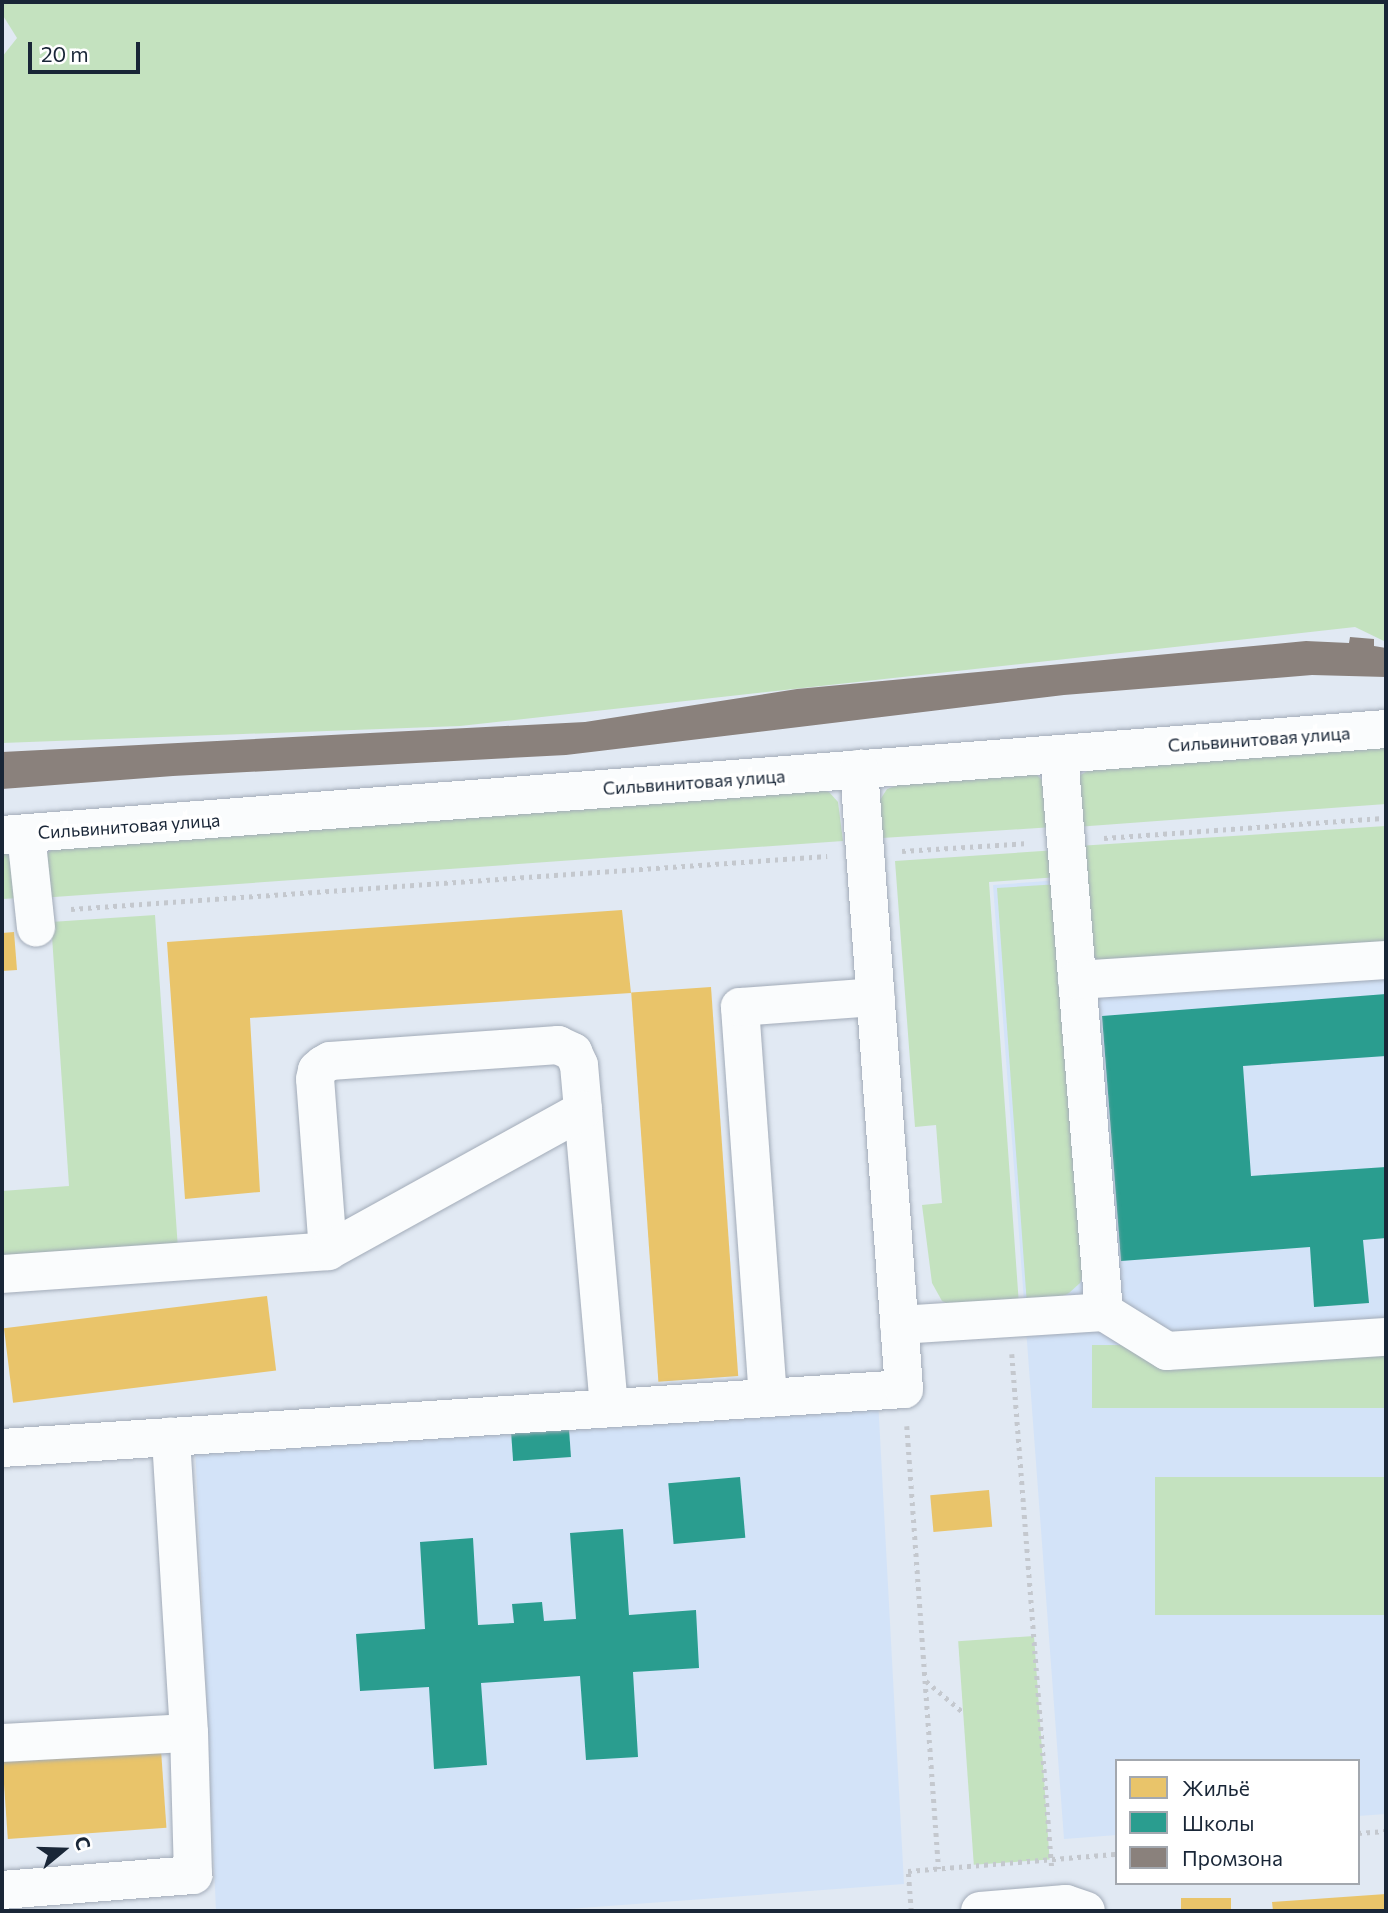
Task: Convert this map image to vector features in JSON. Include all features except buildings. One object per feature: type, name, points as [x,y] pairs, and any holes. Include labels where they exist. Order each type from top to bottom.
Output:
[{"type":"street","name":"Сильвинитовая улица","points":[[14,834],[1386,729]]},
{"type":"street","points":[[1059,754],[1104,1312]]},
{"type":"street","points":[[2,1448],[904,1389],[859,769]]},
{"type":"street","points":[[14,834],[35,919]]},
{"type":"street","points":[[1077,980],[1386,960]]},
{"type":"street","points":[[768,1398],[740,1007],[876,998]]},
{"type":"street","points":[[328,1251],[315,1079],[317,1070],[323,1065],[330,1061],[558,1045],[573,1052],[579,1065],[609,1408]]},
{"type":"street","points":[[2,1274],[328,1251],[583,1110]]},
{"type":"street","points":[[899,1325],[1104,1312],[1167,1351],[1386,1337]]},
{"type":"street","points":[[2,1890],[193,1875],[189,1733],[171,1437]]},
{"type":"street","points":[[2,1743],[189,1733]]},
{"type":"street","points":[[981,1911],[1066,1904],[1086,1911]]},
{"type":"path","points":[[35,919],[865,853],[1386,818]]},
{"type":"path","points":[[1009,1318],[1051,1859]]},
{"type":"path","points":[[904,1389],[939,1869]]},
{"type":"path","points":[[926,1680],[963,1712]]},
{"type":"path","points":[[1360,1833],[1386,1831]]},
{"type":"path","points":[[911,1911],[908,1871],[1115,1854]]},
{"type":"shaded area","points":[[1386,856],[1386,1814],[1360,1816],[1360,1759],[1115,1759],[1115,1835],[1064,1839],[993,885]]},
{"type":"shaded area","points":[[878,1399],[904,1884],[541,1911],[216,1911],[195,1444]]},
{"type":"green space","points":[[2,2],[1386,2],[1386,642],[1355,627],[460,726],[2,743],[2,57],[17,38],[2,14]]},
{"type":"green space","points":[[1386,746],[1386,804],[1076,827],[1079,776],[1089,770]]},
{"type":"green space","points":[[1037,775],[1047,785],[1053,827],[882,838],[880,800],[887,789],[906,782]]},
{"type":"green space","points":[[818,789],[829,792],[838,802],[843,841],[40,898],[45,855],[54,848]]},
{"type":"green space","points":[[1386,826],[1386,951],[1098,962],[1089,948],[1078,846]]},
{"type":"green space","points":[[1057,850],[1059,877],[989,882],[1019,1305],[958,1308],[942,1301],[932,1283],[922,1205],[942,1203],[936,1125],[915,1127],[895,861]]},
{"type":"green space","points":[[2,851],[11,856],[20,898],[2,899]]},
{"type":"green space","points":[[1059,884],[1086,1266],[1080,1283],[1069,1293],[1056,1300],[1027,1305],[997,888]]},
{"type":"green space","points":[[155,915],[178,1249],[2,1261],[2,1191],[69,1186],[51,922]]},
{"type":"green space","points":[[1092,1345],[1386,1345],[1386,1408],[1092,1408]]},
{"type":"green space","points":[[1155,1477],[1386,1477],[1386,1615],[1155,1615]]},
{"type":"green space","points":[[1034,1636],[1050,1859],[974,1865],[958,1641]]}]
